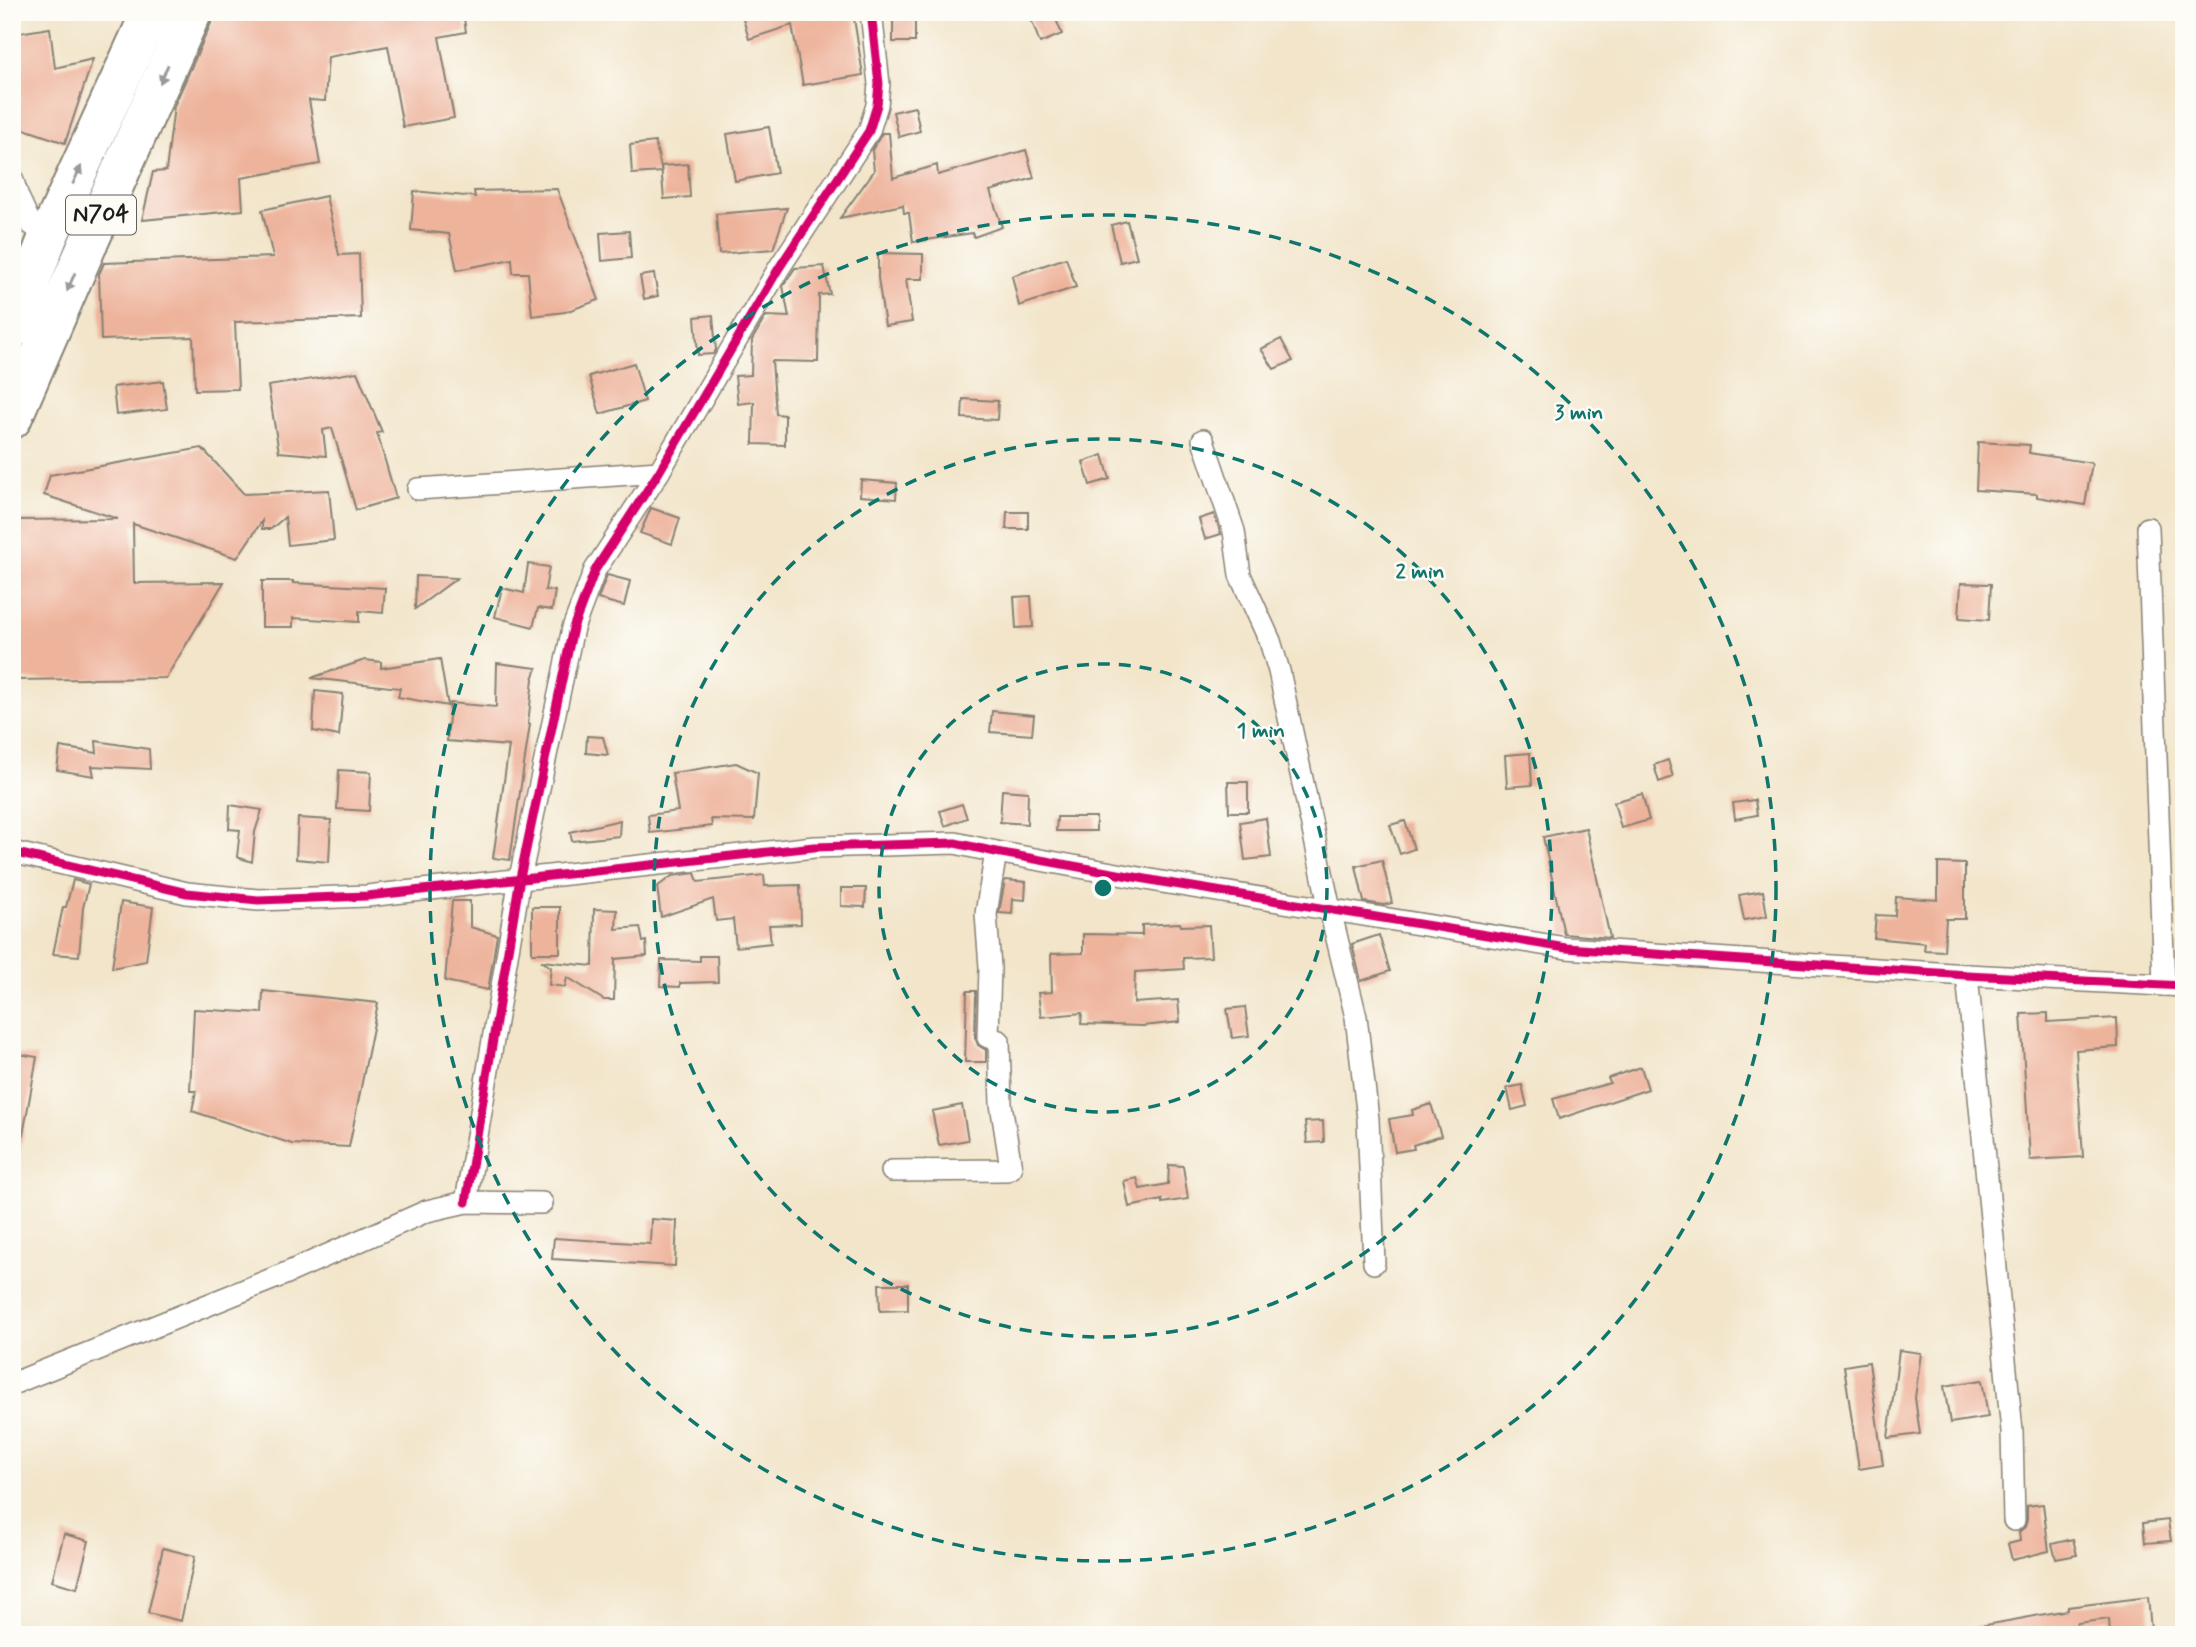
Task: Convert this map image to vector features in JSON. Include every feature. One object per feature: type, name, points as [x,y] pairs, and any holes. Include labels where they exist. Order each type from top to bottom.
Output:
[{"type":"highway","name":"N704","points":[[12,328],[48,237],[151,12]]},
{"type":"highway","name":"N704","points":[[12,419],[192,12]]},
{"type":"street","points":[[466,1202],[520,878],[573,628],[595,570],[659,472],[779,268],[869,131],[877,105],[879,83],[871,12]]},
{"type":"street","points":[[12,178],[30,223],[48,237]]},
{"type":"street","points":[[1203,440],[1234,531],[1240,575],[1279,671],[1330,910],[1356,1017],[1368,1119],[1374,1263]]},
{"type":"street","points":[[418,489],[659,472]]},
{"type":"street","points":[[12,852],[187,893],[258,900],[367,896],[814,847],[955,843],[1330,910],[1566,948],[1967,975],[2174,985],[2148,528]]},
{"type":"street","points":[[892,1171],[1011,1168],[1001,1104],[999,1041],[988,1037],[990,967],[986,914],[996,852]]},
{"type":"street","points":[[1967,975],[2011,1417],[2014,1521]]},
{"type":"street","points":[[12,1384],[287,1273],[427,1211],[466,1202],[542,1203]]},
{"type":"building","points":[[213,12],[463,12],[466,32],[439,37],[454,118],[403,127],[388,46],[328,57],[325,101],[309,100],[320,164],[241,178],[243,210],[142,220],[153,172],[166,171],[174,106],[212,21]]},
{"type":"building","points":[[741,12],[853,12],[863,75],[803,85],[792,25],[749,39]]},
{"type":"building","points":[[915,12],[915,42],[893,42],[893,18]]},
{"type":"building","points":[[1053,12],[1062,34],[1040,43],[1031,19]]},
{"type":"building","points":[[50,28],[55,68],[93,59],[65,143],[12,125],[12,34]]},
{"type":"building","points":[[915,107],[920,131],[899,137],[893,112]]},
{"type":"building","points":[[769,127],[777,173],[735,181],[727,134]]},
{"type":"building","points":[[882,133],[889,133],[893,178],[937,165],[938,175],[1026,150],[1034,178],[990,191],[1002,227],[974,237],[972,233],[913,242],[909,213],[904,213],[903,205],[840,218],[874,171],[872,150]]},
{"type":"building","points":[[655,142],[662,172],[632,174],[630,145]]},
{"type":"building","points":[[688,164],[690,197],[664,199],[661,166]]},
{"type":"building","points":[[557,189],[599,300],[565,312],[532,316],[528,273],[513,273],[512,259],[457,270],[449,234],[411,230],[414,191],[475,197],[474,191]]},
{"type":"building","points":[[326,196],[339,255],[359,254],[361,318],[235,322],[238,389],[195,390],[193,337],[101,340],[99,274],[104,263],[273,257],[262,210]]},
{"type":"building","points":[[787,208],[773,249],[719,254],[716,214]]},
{"type":"building","points":[[1127,221],[1137,258],[1120,262],[1111,225]]},
{"type":"building","points":[[629,231],[631,258],[602,261],[600,233]]},
{"type":"building","points":[[878,253],[923,254],[923,279],[906,279],[912,322],[885,326],[878,278]]},
{"type":"building","points":[[1066,258],[1076,287],[1019,306],[1012,276]]},
{"type":"building","points":[[824,266],[830,294],[819,295],[818,362],[772,361],[776,414],[785,415],[785,445],[753,444],[754,402],[738,404],[735,376],[751,375],[752,340],[766,316],[789,317],[783,286],[795,268]]},
{"type":"building","points":[[654,274],[658,296],[644,299],[640,276]]},
{"type":"building","points":[[713,315],[716,350],[713,354],[698,355],[695,317]]},
{"type":"building","points":[[1281,339],[1293,361],[1274,369],[1261,349]]},
{"type":"building","points":[[634,363],[645,401],[600,414],[589,376]]},
{"type":"building","points":[[357,372],[382,432],[377,433],[396,498],[356,510],[332,428],[323,430],[326,456],[279,452],[268,386]]},
{"type":"building","points":[[163,381],[167,409],[116,415],[113,387]]},
{"type":"building","points":[[963,399],[998,401],[997,420],[962,418]]},
{"type":"building","points":[[1978,442],[2030,445],[2029,453],[2092,463],[2085,505],[2037,497],[2037,494],[1976,490]]},
{"type":"building","points":[[202,448],[244,494],[329,490],[334,540],[288,545],[285,517],[271,529],[262,529],[262,521],[237,558],[133,524],[134,583],[224,582],[166,678],[12,680],[12,520],[118,519],[44,495],[50,475]]},
{"type":"building","points":[[1103,455],[1110,479],[1090,485],[1083,462]]},
{"type":"building","points":[[861,480],[897,483],[896,499],[860,496]]},
{"type":"building","points":[[651,508],[680,518],[672,544],[640,533]]},
{"type":"building","points":[[1007,512],[1028,512],[1028,529],[1006,529]]},
{"type":"building","points":[[1214,514],[1221,534],[1205,539],[1199,519]]},
{"type":"building","points":[[528,564],[549,567],[545,590],[555,591],[552,610],[538,608],[533,627],[495,617],[502,588],[524,593]]},
{"type":"building","points":[[607,575],[630,581],[624,606],[598,599]]},
{"type":"building","points":[[416,576],[457,578],[415,609]]},
{"type":"building","points":[[262,581],[385,588],[383,613],[359,611],[359,622],[293,618],[293,627],[262,627]]},
{"type":"building","points":[[1961,583],[1991,584],[1989,620],[1959,618]]},
{"type":"building","points":[[1031,596],[1033,627],[1016,628],[1014,597]]},
{"type":"building","points":[[440,659],[448,706],[398,697],[400,688],[311,678],[365,660],[381,662],[381,668]]},
{"type":"building","points":[[497,663],[537,668],[533,679],[530,724],[510,860],[493,858],[509,746],[447,741],[450,703],[496,707]]},
{"type":"building","points":[[315,691],[343,694],[339,736],[313,731]]},
{"type":"building","points":[[992,711],[1034,715],[1032,735],[990,732]]},
{"type":"building","points":[[587,736],[603,737],[608,755],[586,753]]},
{"type":"building","points":[[96,741],[149,749],[150,769],[92,766],[94,776],[57,770],[60,747],[97,753]]},
{"type":"building","points":[[1530,753],[1532,785],[1507,787],[1505,755]]},
{"type":"building","points":[[1668,760],[1673,777],[1659,782],[1654,765]]},
{"type":"building","points":[[736,763],[758,773],[754,820],[711,819],[712,826],[650,833],[648,815],[678,811],[672,773]]},
{"type":"building","points":[[339,770],[371,772],[369,811],[337,809]]},
{"type":"building","points":[[1228,782],[1248,782],[1248,812],[1229,812]]},
{"type":"building","points":[[1002,790],[1028,792],[1027,824],[1000,822]]},
{"type":"building","points":[[1642,794],[1649,820],[1621,828],[1614,802]]},
{"type":"building","points":[[1755,800],[1757,815],[1735,819],[1733,803]]},
{"type":"building","points":[[962,804],[967,818],[945,826],[940,811]]},
{"type":"building","points":[[230,805],[262,810],[255,832],[252,862],[237,857],[240,830],[229,829]]},
{"type":"building","points":[[1057,817],[1096,817],[1096,831],[1056,831]]},
{"type":"building","points":[[298,818],[331,820],[329,862],[296,859]]},
{"type":"building","points":[[1266,818],[1271,857],[1245,860],[1240,822]]},
{"type":"building","points":[[620,820],[619,836],[572,841],[570,832]]},
{"type":"building","points":[[1405,821],[1414,849],[1400,854],[1390,825]]},
{"type":"building","points":[[1586,828],[1610,938],[1564,934],[1543,837]]},
{"type":"building","points":[[1382,860],[1392,903],[1384,905],[1364,902],[1356,866]]},
{"type":"building","points":[[1938,863],[1965,864],[1965,919],[1946,919],[1944,951],[1924,950],[1925,943],[1874,938],[1876,915],[1895,916],[1896,897],[1938,900]]},
{"type":"building","points":[[695,873],[698,882],[764,875],[765,886],[800,885],[801,924],[769,925],[771,943],[736,947],[733,919],[716,921],[713,899],[661,917],[657,887],[672,876]]},
{"type":"building","points":[[73,880],[89,884],[83,908],[79,956],[53,954],[63,907],[66,907]]},
{"type":"building","points":[[1005,880],[1026,882],[1025,900],[1013,899],[1012,914],[999,913]]},
{"type":"building","points":[[841,888],[866,888],[865,907],[841,906]]},
{"type":"building","points":[[1763,891],[1767,916],[1744,920],[1739,895]]},
{"type":"building","points":[[452,901],[470,901],[470,927],[497,935],[488,990],[445,981]]},
{"type":"building","points":[[121,902],[153,907],[146,961],[112,968]]},
{"type":"building","points":[[532,907],[560,907],[560,953],[532,953]]},
{"type":"building","points":[[594,909],[617,910],[616,929],[640,927],[643,942],[646,941],[647,956],[615,959],[614,1000],[604,1000],[567,977],[565,987],[549,985],[551,967],[541,961],[593,966]]},
{"type":"building","points":[[1180,923],[1181,926],[1209,925],[1211,957],[1183,958],[1184,969],[1135,972],[1134,1003],[1178,1000],[1180,1022],[1143,1026],[1081,1024],[1082,1013],[1041,1017],[1038,993],[1052,992],[1051,954],[1083,953],[1083,934],[1142,935],[1142,925]]},
{"type":"building","points":[[1379,935],[1390,971],[1361,981],[1352,944]]},
{"type":"building","points":[[700,956],[717,956],[718,982],[680,983],[680,987],[660,986],[661,960],[700,961]]},
{"type":"building","points":[[263,991],[378,1003],[349,1147],[292,1144],[192,1111],[196,1091],[190,1091],[194,1009],[262,1013]]},
{"type":"building","points":[[967,991],[976,991],[975,1037],[978,1045],[986,1050],[986,1062],[965,1062]]},
{"type":"building","points":[[1245,1007],[1249,1036],[1232,1038],[1227,1009]]},
{"type":"building","points":[[2048,1013],[2048,1022],[2117,1018],[2118,1047],[2076,1050],[2083,1157],[2030,1160],[2021,1014]]},
{"type":"building","points":[[12,1053],[37,1057],[20,1152],[12,1151]]},
{"type":"building","points":[[1641,1067],[1648,1089],[1559,1119],[1553,1099],[1610,1083],[1608,1078]]},
{"type":"building","points":[[1522,1085],[1527,1106],[1512,1110],[1507,1088]]},
{"type":"building","points":[[1431,1104],[1441,1136],[1413,1145],[1414,1149],[1395,1152],[1389,1119],[1413,1115],[1412,1110]]},
{"type":"building","points":[[962,1105],[968,1140],[939,1145],[932,1111]]},
{"type":"building","points":[[1323,1121],[1324,1142],[1307,1143],[1305,1122]]},
{"type":"building","points":[[1169,1165],[1183,1166],[1188,1199],[1162,1203],[1162,1200],[1129,1207],[1124,1181],[1137,1178],[1140,1189],[1168,1184]]},
{"type":"building","points":[[651,1219],[677,1221],[675,1266],[552,1259],[554,1238],[650,1244]]},
{"type":"building","points":[[879,1284],[908,1284],[908,1310],[880,1311]]},
{"type":"building","points":[[1899,1350],[1921,1353],[1915,1398],[1920,1434],[1888,1438]]},
{"type":"building","points":[[1869,1362],[1883,1465],[1859,1469],[1844,1366]]},
{"type":"building","points":[[1982,1380],[1988,1417],[1950,1423],[1944,1386]]},
{"type":"building","points":[[2043,1504],[2049,1551],[2012,1560],[2008,1544],[2020,1541],[2019,1532],[2025,1527],[2027,1520],[2027,1506]]},
{"type":"building","points":[[2168,1520],[2171,1541],[2145,1543],[2143,1523]]},
{"type":"building","points":[[64,1534],[89,1541],[77,1588],[52,1581]]},
{"type":"building","points":[[2073,1539],[2077,1555],[2056,1559],[2052,1544]]},
{"type":"building","points":[[163,1548],[195,1556],[181,1621],[148,1613]]},
{"type":"building","points":[[2148,1597],[2151,1630],[2110,1634],[2109,1619],[2077,1623],[2078,1635],[1976,1635],[1975,1627],[2068,1610],[2068,1607]]},
{"type":"cycle path","points":[[466,1202],[520,878],[573,628],[595,570],[659,472],[779,268],[869,131],[877,105],[879,84],[871,12]]},
{"type":"cycle path","points":[[12,852],[187,893],[258,900],[367,896],[814,847],[955,843],[1162,882],[1566,948],[1967,975],[2184,986]]}]
